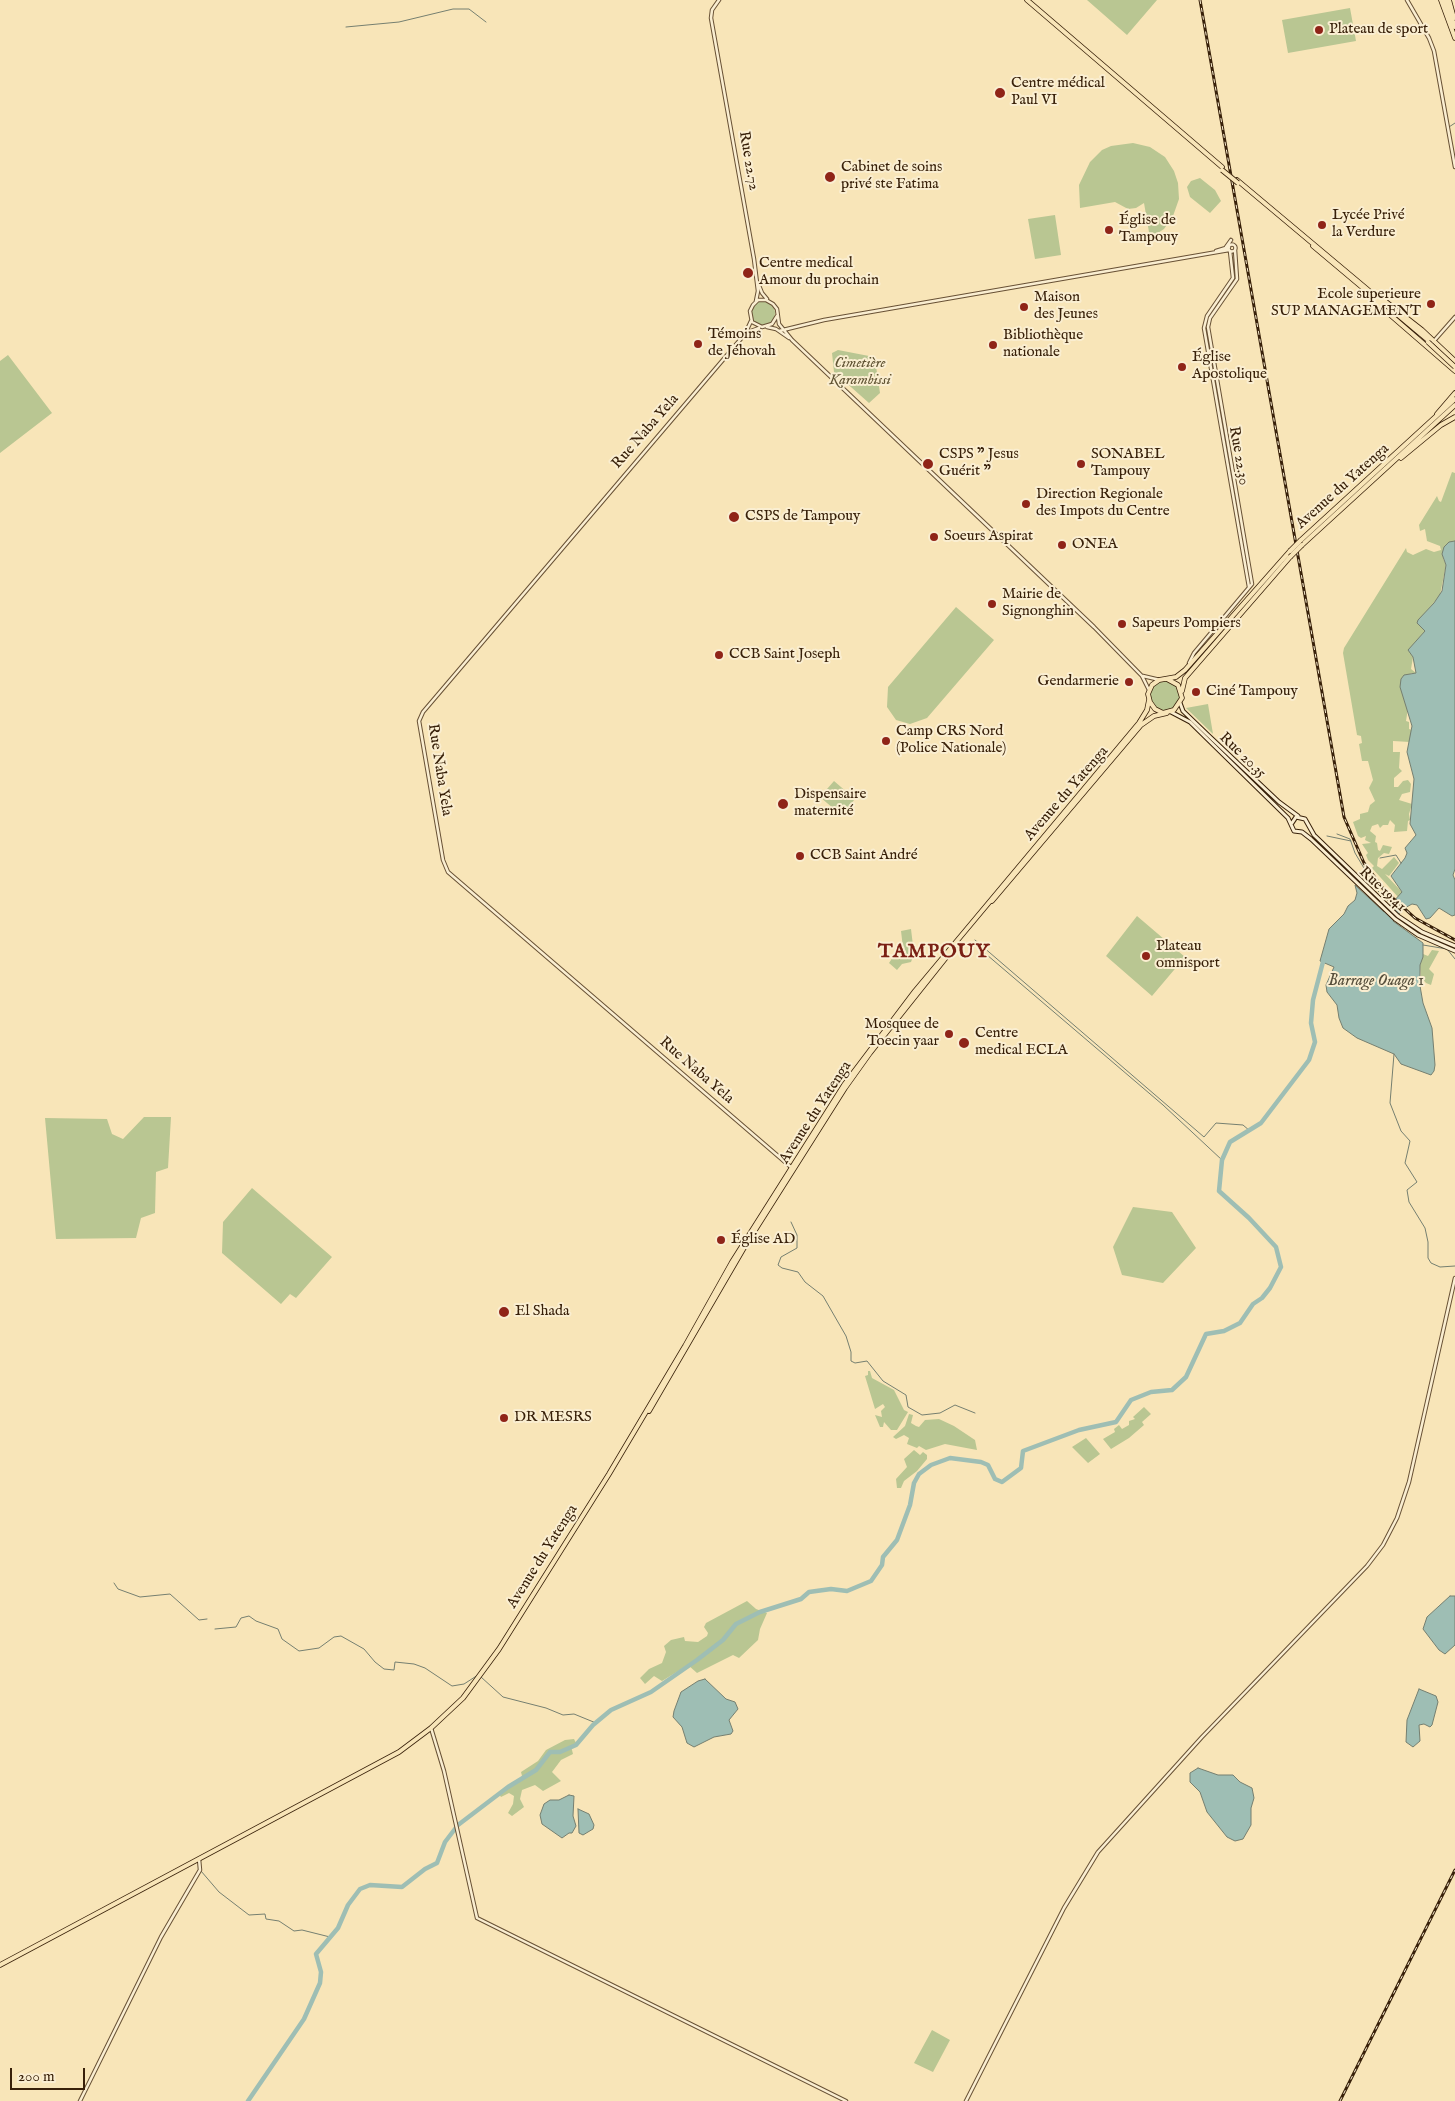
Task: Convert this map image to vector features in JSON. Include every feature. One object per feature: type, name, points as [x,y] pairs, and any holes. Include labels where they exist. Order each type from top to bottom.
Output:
[{"type":"main road","points":[[1027,0],[1455,366]]},
{"type":"main road","points":[[1441,0],[1455,38]]},
{"type":"main road","points":[[1445,0],[1455,27]]},
{"type":"main road","points":[[1449,0],[1455,23]]},
{"type":"main road","points":[[1368,291],[1388,302],[1433,342],[1455,366]]},
{"type":"main road","points":[[1368,291],[1428,347],[1455,366]]},
{"type":"main road","points":[[1434,419],[1455,393]]},
{"type":"main road","name":"Avenue du Yatenga","points":[[1182,694],[1185,678],[1302,542],[1455,399]]},
{"type":"main road","name":"Avenue du Yatenga","points":[[1166,679],[1176,677],[1188,668],[1235,611],[1290,551],[1385,470],[1455,405]]},
{"type":"main road","points":[[1385,470],[1441,425],[1455,417]]},
{"type":"main road","points":[[1166,679],[1177,684],[1182,694],[1180,703],[1169,712],[1155,709],[1149,700],[1149,690],[1154,683],[1166,679]]},
{"type":"main road","name":"Avenue du Yatenga","points":[[1116,753],[1143,717],[1149,700]]},
{"type":"main road","name":"Rue 20.35","points":[[1180,703],[1184,711],[1208,736],[1278,802],[1299,816]]},
{"type":"main road","name":"Avenue du Yatenga","points":[[0,1965],[400,1752],[432,1728],[463,1698],[483,1672],[682,1358],[756,1225],[844,1085],[882,1032],[1007,878],[1145,721],[1158,714],[1169,712]]},
{"type":"main road","name":"Rue 20.35","points":[[1169,712],[1190,722],[1268,797],[1292,824]]},
{"type":"main road","points":[[1299,816],[1305,819],[1308,826],[1302,832],[1294,831],[1292,824],[1299,816]]},
{"type":"main road","name":"Rue 19.41","points":[[1308,826],[1314,835],[1386,908]]},
{"type":"main road","name":"Rue 19.41","points":[[1302,832],[1418,935],[1455,951]]},
{"type":"main road","name":"Rue 19.41","points":[[1397,917],[1422,932],[1455,946]]},
{"type":"street","name":"Rue 22.72","points":[[719,0],[711,15],[757,282],[758,294],[755,302]]},
{"type":"street","points":[[1407,0],[1429,38],[1434,51],[1455,168]]},
{"type":"street","points":[[1215,252],[1224,248],[1231,240]]},
{"type":"street","points":[[1234,245],[1237,278],[1210,318],[1206,328],[1207,316],[1233,278],[1230,250],[1234,245]]},
{"type":"street","points":[[1224,248],[1230,250]]},
{"type":"street","points":[[779,330],[1235,250]]},
{"type":"street","name":"Rue 22.72","points":[[757,282],[762,293],[769,301]]},
{"type":"street","points":[[792,340],[779,324],[776,308],[769,301],[755,302],[750,311],[752,321],[757,326],[779,330],[792,340],[1142,676],[1149,690]]},
{"type":"street","points":[[745,334],[773,323],[777,316]]},
{"type":"street","points":[[1428,347],[1455,317]]},
{"type":"street","name":"Rue Naba Yela","points":[[752,321],[745,334],[423,712],[419,721],[443,860],[452,877],[792,1168]]},
{"type":"street","name":"Rue 22.30","points":[[1206,328],[1252,584],[1249,587]]},
{"type":"street","name":"Rue 22.30","points":[[1206,328],[1249,587]]},
{"type":"street","points":[[1188,668],[1194,653],[1249,587]]},
{"type":"street","points":[[1142,676],[1161,680]]},
{"type":"street","points":[[966,2101],[1060,1914],[1098,1852],[1202,1737],[1367,1566],[1383,1545],[1397,1518],[1409,1482],[1455,1278]]},
{"type":"street","points":[[432,1728],[477,1918],[846,2101]]},
{"type":"street","points":[[80,2101],[161,1937],[200,1870],[199,1859]]},
{"type":"green space","points":[[1087,0],[1157,0],[1127,35]]},
{"type":"green space","name":"Plateau de sport","points":[[1350,8],[1356,41],[1288,53],[1282,20]]},
{"type":"green space","points":[[1133,143],[1150,147],[1165,157],[1174,171],[1178,183],[1179,199],[1173,216],[1164,229],[1150,238],[1144,203],[1136,208],[1128,209],[1115,202],[1080,208],[1079,185],[1090,162],[1102,150],[1111,146]]},
{"type":"green space","points":[[1200,178],[1215,190],[1221,201],[1210,213],[1190,197],[1187,187],[1191,181]]},
{"type":"green space","points":[[1055,215],[1061,255],[1035,259],[1028,219]]},
{"type":"green space","points":[[763,301],[772,304],[775,313],[772,322],[763,325],[754,322],[751,313],[754,304]]},
{"type":"green space","name":"Cimetière Karambissi","points":[[838,350],[869,356],[876,366],[880,393],[869,403],[834,372],[832,353]]},
{"type":"green space","points":[[8,355],[52,413],[0,453],[0,361]]},
{"type":"green space","points":[[1452,472],[1455,473],[1455,541],[1452,541],[1443,558],[1446,565],[1440,595],[1417,623],[1425,631],[1409,650],[1413,657],[1411,669],[1416,673],[1411,673],[1402,691],[1408,708],[1406,721],[1409,722],[1409,729],[1412,730],[1410,742],[1393,741],[1393,752],[1400,752],[1399,768],[1402,771],[1394,778],[1394,787],[1398,787],[1403,781],[1408,780],[1411,784],[1410,792],[1402,794],[1399,800],[1412,804],[1409,814],[1410,820],[1408,821],[1407,831],[1394,832],[1395,825],[1390,820],[1388,825],[1383,825],[1380,828],[1378,824],[1372,826],[1370,831],[1376,836],[1375,842],[1377,843],[1378,850],[1380,851],[1383,845],[1392,847],[1389,854],[1384,853],[1378,858],[1377,866],[1382,869],[1394,857],[1399,863],[1389,876],[1385,874],[1402,892],[1398,897],[1372,868],[1374,866],[1368,860],[1366,855],[1368,853],[1362,844],[1371,843],[1365,840],[1366,836],[1361,838],[1358,836],[1353,822],[1360,819],[1360,814],[1368,812],[1370,805],[1375,801],[1369,788],[1373,780],[1368,761],[1362,761],[1359,744],[1362,743],[1361,736],[1357,735],[1343,653],[1344,648],[1406,548],[1407,552],[1413,555],[1426,549],[1434,552],[1441,550],[1440,546],[1427,541],[1425,529],[1420,531],[1419,525],[1437,496],[1441,502]]},
{"type":"green space","points":[[956,607],[994,640],[927,718],[910,724],[896,720],[887,707],[888,687]]},
{"type":"green space","points":[[1165,681],[1171,682],[1179,690],[1179,702],[1171,710],[1165,711],[1159,710],[1151,702],[1150,696],[1151,690],[1159,682]]},
{"type":"green space","points":[[1208,704],[1213,734],[1186,708]]},
{"type":"green space","points":[[834,781],[855,799],[841,815],[820,797]]},
{"type":"green space","name":"Plateau omnisport","points":[[1137,916],[1185,957],[1152,996],[1106,956]]},
{"type":"green space","points":[[911,929],[914,954],[911,962],[902,964],[897,970],[889,963],[895,954],[904,956],[901,931]]},
{"type":"green space","points":[[1432,950],[1439,951],[1429,969],[1434,974],[1431,985],[1426,983],[1421,977],[1420,965],[1423,954],[1428,956]]},
{"type":"green space","points":[[144,1117],[171,1117],[168,1168],[156,1172],[155,1213],[141,1218],[136,1238],[56,1239],[45,1118],[107,1119],[112,1134],[123,1139]]},
{"type":"green space","points":[[252,1188],[332,1257],[296,1298],[290,1294],[281,1304],[222,1253],[223,1222]]},
{"type":"green space","points":[[1133,1207],[1172,1212],[1196,1248],[1163,1283],[1122,1275],[1113,1247]]},
{"type":"green space","points":[[868,1371],[870,1371],[872,1378],[894,1390],[904,1410],[908,1412],[897,1430],[891,1430],[884,1422],[883,1427],[880,1427],[875,1415],[882,1417],[881,1411],[885,1407],[883,1404],[875,1409],[865,1376],[868,1375]]},
{"type":"green space","points":[[1144,1407],[1151,1414],[1142,1422],[1144,1425],[1129,1438],[1111,1449],[1103,1439],[1115,1432],[1114,1429],[1119,1425],[1122,1429],[1129,1425],[1129,1421],[1135,1419],[1133,1417]]},
{"type":"green space","points":[[909,1414],[913,1415],[911,1423],[919,1427],[925,1420],[939,1419],[954,1426],[975,1440],[977,1450],[945,1444],[926,1450],[919,1446],[917,1448],[907,1444],[909,1438],[904,1435],[896,1439],[893,1437],[905,1426]]},
{"type":"green space","points":[[1086,1438],[1100,1454],[1088,1463],[1072,1447]]},
{"type":"green space","points":[[914,1450],[920,1455],[923,1452],[927,1455],[927,1459],[917,1471],[904,1481],[901,1488],[897,1488],[896,1479],[907,1467],[904,1459]]},
{"type":"green space","points":[[747,1601],[756,1609],[767,1613],[760,1629],[758,1640],[739,1658],[733,1655],[697,1673],[688,1665],[662,1681],[654,1676],[645,1684],[640,1678],[649,1669],[662,1663],[666,1652],[664,1646],[671,1640],[684,1637],[685,1641],[698,1642],[707,1636],[708,1633],[704,1627],[706,1623]]},
{"type":"green space","points":[[574,1739],[576,1743],[571,1746],[573,1754],[561,1760],[552,1772],[561,1781],[543,1791],[535,1785],[522,1790],[520,1799],[524,1807],[512,1816],[508,1813],[513,1804],[514,1796],[509,1793],[501,1797],[499,1794],[518,1782],[522,1776],[521,1772],[538,1761],[546,1750],[565,1740]]},
{"type":"green space","points":[[932,2030],[950,2040],[933,2072],[914,2063]]},
{"type":"water","name":"Barrage Ouaga 1","points":[[1455,541],[1455,869],[1453,875],[1455,880],[1455,915],[1452,916],[1439,908],[1430,918],[1426,919],[1417,905],[1412,904],[1403,909],[1393,921],[1423,943],[1420,986],[1423,1003],[1432,1028],[1435,1065],[1431,1075],[1401,1064],[1394,1054],[1357,1038],[1343,1028],[1337,1005],[1327,992],[1326,985],[1334,967],[1320,961],[1329,929],[1355,900],[1357,893],[1355,885],[1384,912],[1402,892],[1391,876],[1405,858],[1407,853],[1405,848],[1416,835],[1410,824],[1414,779],[1407,752],[1412,726],[1400,687],[1401,679],[1404,675],[1416,673],[1413,657],[1408,650],[1425,631],[1417,623],[1418,620],[1442,591],[1446,565],[1442,554],[1444,547],[1449,542]]},
{"type":"water","points":[[1450,1596],[1455,1596],[1455,1645],[1445,1654],[1439,1650],[1423,1629],[1427,1617]]},
{"type":"water","points":[[705,1679],[726,1699],[735,1702],[738,1709],[729,1720],[733,1731],[731,1734],[714,1737],[694,1747],[687,1743],[682,1727],[673,1717],[681,1692],[698,1681]]},
{"type":"water","points":[[1419,1689],[1436,1696],[1438,1702],[1432,1725],[1430,1727],[1424,1724],[1419,1725],[1420,1741],[1413,1747],[1406,1742],[1407,1720]]},
{"type":"water","points":[[1198,1768],[1218,1775],[1233,1775],[1240,1782],[1252,1788],[1254,1798],[1251,1808],[1251,1825],[1243,1839],[1235,1841],[1227,1837],[1207,1812],[1200,1792],[1190,1782],[1190,1773]]},
{"type":"water","points":[[569,1795],[574,1796],[573,1816],[576,1826],[572,1833],[562,1838],[542,1824],[540,1815],[544,1804],[550,1800],[559,1800]]},
{"type":"water","points":[[578,1809],[589,1814],[594,1825],[593,1829],[583,1835],[579,1833]]},
{"type":"waterway","points":[[346,27],[399,22],[453,9],[469,9],[486,22]]},
{"type":"waterway","points":[[1449,127],[1455,123]]},
{"type":"waterway","points":[[1337,834],[1350,839],[1355,853],[1377,890],[1391,904]]},
{"type":"waterway","points":[[1327,836],[1351,841]]},
{"type":"waterway","points":[[1380,858],[1396,855],[1401,863]]},
{"type":"waterway","points":[[975,940],[1204,1137],[1216,1123],[1243,1125],[1250,1131]]},
{"type":"waterway","points":[[973,943],[1163,1105],[1222,1160]]},
{"type":"waterway","points":[[1423,945],[1447,949],[1455,959]]},
{"type":"waterway","points":[[248,2101],[304,2019],[320,1983],[321,1972],[316,1954],[338,1928],[348,1905],[360,1889],[370,1885],[402,1887],[425,1869],[437,1863],[445,1842],[458,1825],[508,1787],[536,1770],[550,1752],[560,1752],[576,1745],[593,1725],[611,1710],[651,1692],[697,1660],[723,1640],[736,1624],[760,1612],[801,1599],[809,1592],[831,1589],[847,1591],[871,1581],[882,1565],[883,1557],[897,1540],[910,1505],[914,1483],[919,1474],[931,1465],[950,1458],[981,1462],[988,1465],[995,1479],[1002,1482],[1021,1468],[1023,1451],[1079,1430],[1116,1422],[1131,1400],[1151,1392],[1172,1390],[1186,1377],[1206,1334],[1224,1331],[1240,1323],[1253,1304],[1262,1298],[1270,1288],[1281,1267],[1276,1247],[1249,1218],[1219,1191],[1222,1160],[1230,1142],[1261,1123],[1309,1060],[1315,1042],[1311,1023],[1313,1000],[1324,958]]},
{"type":"waterway","points":[[1394,1054],[1390,1103],[1401,1131],[1410,1141],[1405,1163],[1417,1182],[1407,1190],[1409,1202],[1425,1228],[1428,1242],[1428,1258],[1431,1263],[1440,1267],[1455,1266]]},
{"type":"waterway","points":[[791,1222],[797,1235],[797,1248],[781,1257],[778,1265],[782,1268],[798,1272],[805,1282],[823,1296],[846,1336],[851,1352],[851,1361],[855,1363],[867,1361],[883,1381],[906,1395],[908,1407],[922,1415],[940,1413],[955,1405],[975,1413]]},
{"type":"waterway","points":[[114,1583],[118,1589],[140,1597],[170,1594],[199,1620],[207,1619]]},
{"type":"waterway","points":[[215,1629],[236,1627],[241,1618],[249,1616],[256,1621],[278,1629],[282,1639],[299,1651],[319,1648],[334,1637],[341,1636],[364,1649],[384,1669],[394,1670],[395,1662],[414,1664],[425,1668],[452,1686],[464,1684],[478,1675]]},
{"type":"waterway","points":[[481,1677],[503,1697],[546,1708],[563,1715],[574,1714],[596,1723]]},
{"type":"waterway","points":[[201,1871],[219,1892],[249,1915],[265,1914],[266,1919],[279,1921],[294,1931],[302,1930],[330,1937]]},
{"type":"railway","points":[[1200,0],[1344,817],[1364,863],[1384,890],[1415,918],[1455,940]]},
{"type":"railway","points":[[1340,2101],[1455,1870]]},
{"type":"place","name":"Plateau de sport","points":[[1319,30]]},
{"type":"place","name":"Centre médical Paul VI","points":[[1000,93]]},
{"type":"place","name":"Cabinet de soins privé ste Fatima","points":[[830,177]]},
{"type":"place","name":"Lycée Privé la Verdure","points":[[1322,225]]},
{"type":"place","name":"Église de Tampouy","points":[[1109,230]]},
{"type":"place","name":"Centre medical Amour du prochain","points":[[748,273]]},
{"type":"place","name":"Ecole superieure SUP MANAGEMENT","points":[[1431,304]]},
{"type":"place","name":"Maison des Jeunes","points":[[1024,307]]},
{"type":"place","name":"Témoins de Jéhovah","points":[[698,344]]},
{"type":"place","name":"Bibliothèque nationale","points":[[993,345]]},
{"type":"place","name":"Église Apostolique","points":[[1182,367]]},
{"type":"place","name":"CSPS \" Jesus Guérit \"","points":[[928,464]]},
{"type":"place","name":"SONABEL Tampouy","points":[[1081,464]]},
{"type":"place","name":"Direction Regionale des Impots du Centre","points":[[1026,504]]},
{"type":"place","name":"CSPS de Tampouy","points":[[734,517]]},
{"type":"place","name":"Soeurs Aspirat","points":[[934,537]]},
{"type":"place","name":"ONEA","points":[[1062,545]]},
{"type":"place","name":"Mairie de Signonghin","points":[[992,604]]},
{"type":"place","name":"Sapeurs Pompiers","points":[[1122,624]]},
{"type":"place","name":"CCB Saint Joseph","points":[[719,655]]},
{"type":"place","name":"Gendarmerie","points":[[1129,682]]},
{"type":"place","name":"Ciné Tampouy","points":[[1196,692]]},
{"type":"place","name":"Camp CRS Nord (Police Nationale)","points":[[886,741]]},
{"type":"place","name":"Dispensaire maternité","points":[[783,804]]},
{"type":"place","name":"CCB Saint André","points":[[800,856]]},
{"type":"place","name":"Plateau omnisport","points":[[1146,956]]},
{"type":"place","name":"Mosquee de Toecin yaar","points":[[949,1034]]},
{"type":"place","name":"Centre medical ECLA","points":[[964,1043]]},
{"type":"place","name":"Église AD","points":[[721,1240]]},
{"type":"place","name":"El Shada","points":[[504,1312]]},
{"type":"place","name":"DR MESRS","points":[[504,1418]]},
{"type":"district","name":"TAMPOUY","points":[[934,953]]}]
